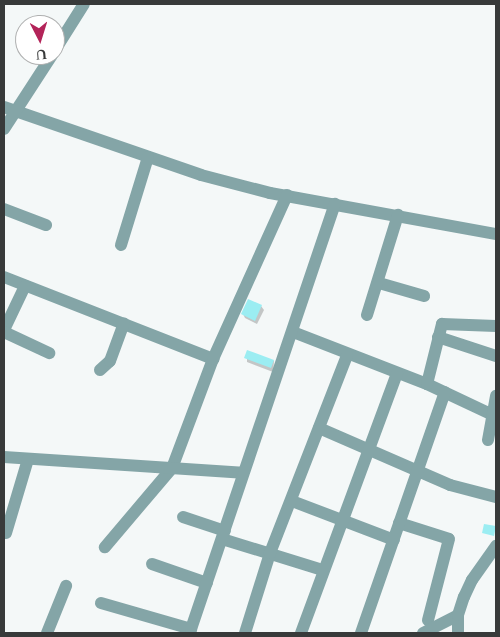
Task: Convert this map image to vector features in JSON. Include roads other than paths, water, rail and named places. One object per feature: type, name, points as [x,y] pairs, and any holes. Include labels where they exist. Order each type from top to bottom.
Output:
[{"type":"street","points":[[65,34],[84,4]]},
{"type":"street","points":[[4,129],[17,112],[46,65]]},
{"type":"street","points":[[4,107],[201,175],[287,195],[496,234]]},
{"type":"street","points":[[121,245],[148,157]]},
{"type":"street","points":[[105,547],[172,468],[213,359],[287,195]]},
{"type":"street","points":[[101,603],[191,630],[242,473],[335,204]]},
{"type":"street","points":[[4,209],[46,225]]},
{"type":"street","points":[[367,315],[398,215]]},
{"type":"street","points":[[4,277],[213,359]]},
{"type":"street","points":[[378,283],[424,296]]},
{"type":"street","points":[[25,286],[4,331],[49,353]]},
{"type":"street","points":[[427,384],[443,323],[496,326]]},
{"type":"street","points":[[100,370],[110,361],[124,324]]},
{"type":"street","points":[[292,332],[347,355],[427,384],[493,414]]},
{"type":"street","points":[[438,337],[496,356]]},
{"type":"street","points":[[246,633],[270,553],[292,501],[347,355]]},
{"type":"street","points":[[301,633],[397,373]]},
{"type":"street","points":[[361,633],[445,392]]},
{"type":"street","points":[[488,440],[496,396]]},
{"type":"street","points":[[319,428],[417,468],[450,485],[496,497]]},
{"type":"street","points":[[4,457],[242,473]]},
{"type":"street","points":[[6,533],[28,459]]},
{"type":"street","points":[[292,501],[394,540]]},
{"type":"street","points":[[183,517],[270,553],[323,570]]},
{"type":"street","points":[[399,523],[449,539],[428,620]]},
{"type":"street","points":[[458,633],[458,615],[472,580],[496,546]]},
{"type":"street","points":[[152,564],[207,584]]},
{"type":"street","points":[[46,633],[66,586]]},
{"type":"street","points":[[423,633],[458,615]]}]
